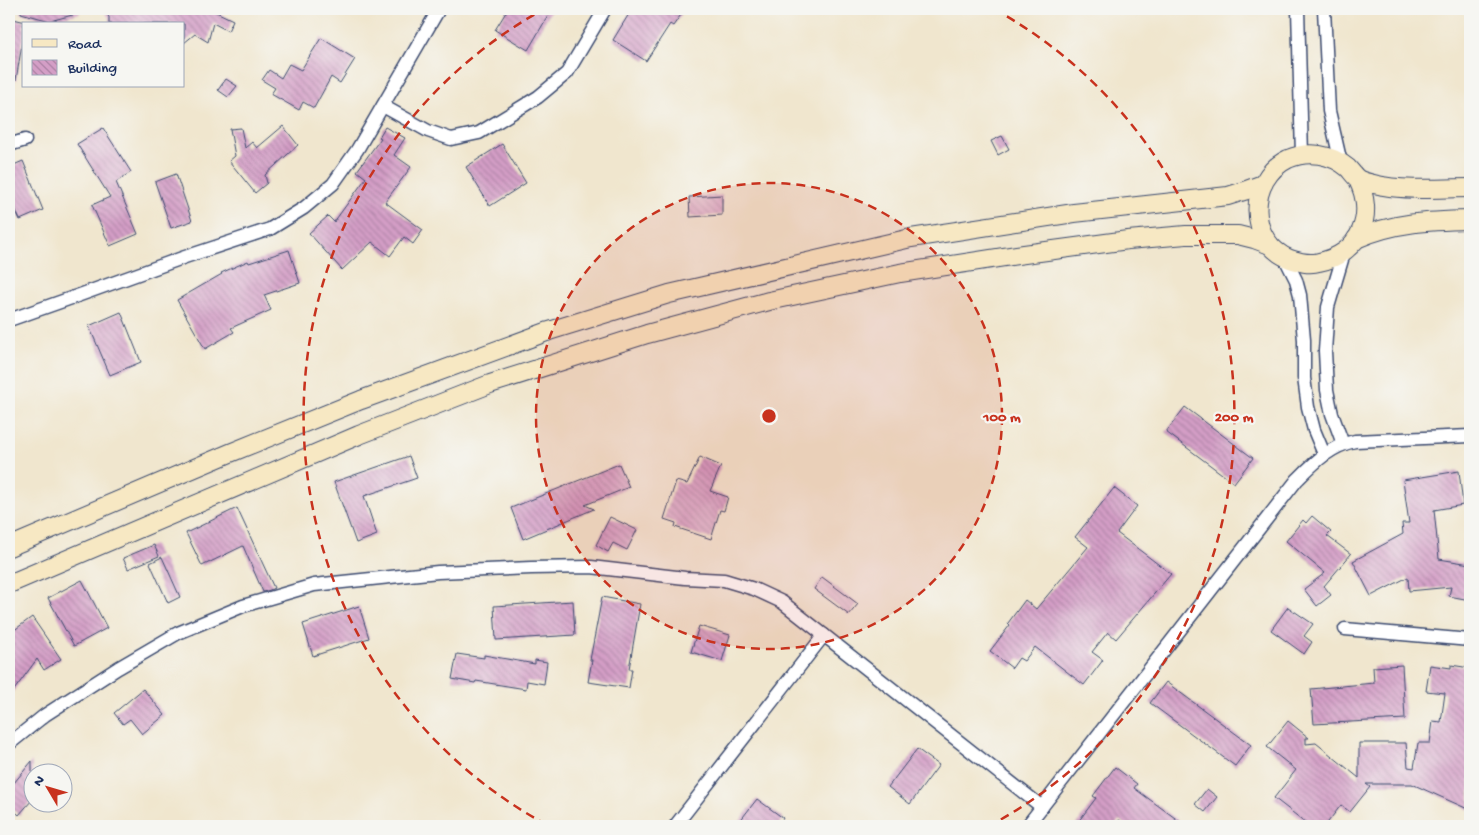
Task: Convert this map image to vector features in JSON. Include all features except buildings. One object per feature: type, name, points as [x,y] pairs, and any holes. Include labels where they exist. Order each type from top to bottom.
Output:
[{"type":"main road","points":[[9,584],[359,435],[490,384],[647,334],[769,301],[900,273],[1017,254],[1128,240],[1186,235],[1238,235],[1270,245],[1284,256],[1298,262],[1314,263],[1330,260],[1344,253],[1356,239],[1362,228],[1366,215],[1364,196],[1357,178],[1341,162],[1320,154],[1302,155],[1286,160],[1277,166],[1269,174],[1257,199],[1257,215],[1261,231],[1270,245]]},
{"type":"main road","points":[[1357,178],[1372,184],[1405,188],[1470,188]]},
{"type":"main road","points":[[9,547],[361,400],[549,330],[669,294],[911,238],[1074,213],[1228,196],[1263,184]]},
{"type":"main road","points":[[1356,239],[1392,226],[1470,220]]},
{"type":"street","points":[[9,320],[185,257],[270,229],[304,208],[333,184],[357,150],[439,9]]},
{"type":"street","points":[[383,106],[428,131],[451,139],[478,133],[538,97],[567,73],[604,9]]},
{"type":"street","points":[[1298,9],[1302,155]]},
{"type":"street","points":[[1324,9],[1329,111],[1341,162]]},
{"type":"street","points":[[9,145],[25,140]]},
{"type":"street","points":[[1344,253],[1328,307],[1325,351],[1327,390],[1332,414],[1344,444]]},
{"type":"street","points":[[1284,256],[1296,280],[1300,295],[1304,340],[1304,378],[1308,407],[1314,430],[1324,454]]},
{"type":"street","points":[[1027,826],[1297,480],[1324,454],[1344,444],[1355,442],[1470,436]]},
{"type":"street","points":[[9,744],[45,715],[118,668],[178,633],[243,606],[314,585],[438,572],[591,567],[685,578],[724,580],[754,588],[782,602],[1042,807]]},
{"type":"street","points":[[1346,629],[1470,640]]},
{"type":"street","points":[[675,826],[824,635]]}]
